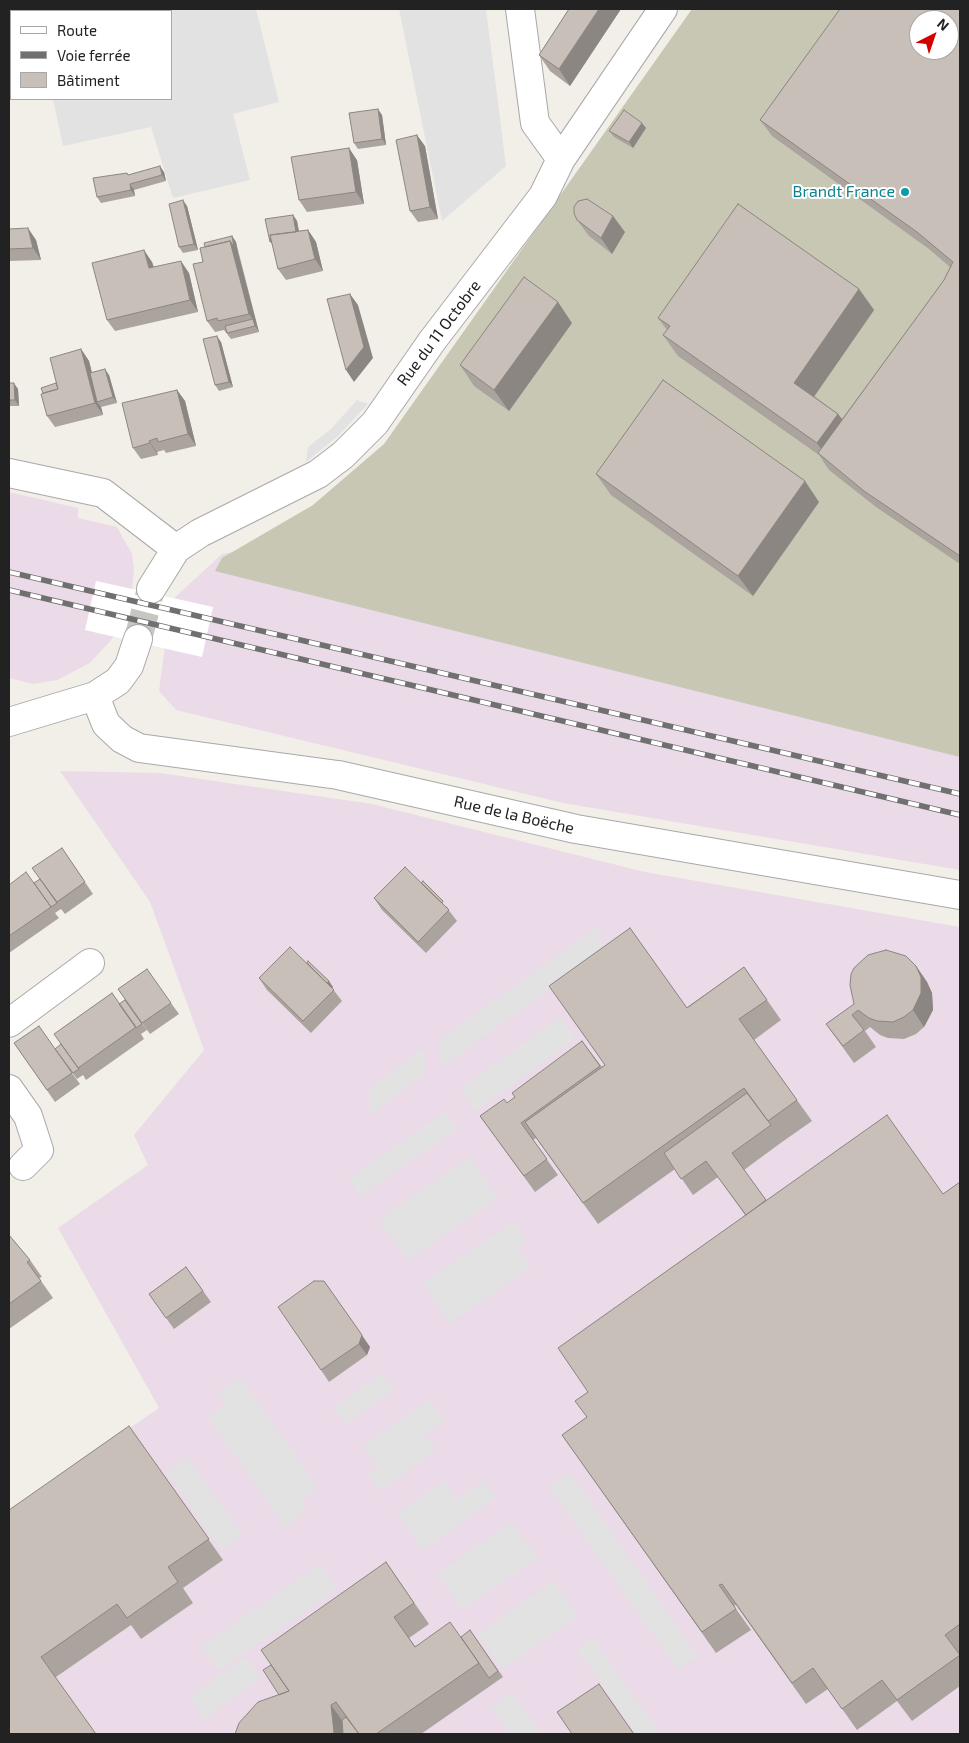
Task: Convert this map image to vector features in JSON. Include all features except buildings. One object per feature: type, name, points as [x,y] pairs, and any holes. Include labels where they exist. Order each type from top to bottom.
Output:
[{"type":"street","points":[[520,9],[535,123],[561,159]]},
{"type":"street","name":"Rue du 11 Octobre","points":[[151,589],[176,549],[200,533],[318,474],[343,455],[375,423],[438,333],[543,196],[561,159],[664,9]]},
{"type":"street","points":[[9,473],[103,493],[176,549]]},
{"type":"street","points":[[9,722],[95,696],[118,681],[129,666],[138,639]]},
{"type":"street","name":"Rue de la Boëche","points":[[95,696],[106,724],[122,739],[140,748],[338,775],[576,829],[960,895]]},
{"type":"street","points":[[9,1023],[90,963]]},
{"type":"street","points":[[9,1089],[28,1116],[39,1150],[24,1166]]},
{"type":"shaded area","points":[[256,9],[279,102],[233,114],[250,180],[173,198],[151,127],[63,146],[53,100],[172,100],[172,10],[35,10]]},
{"type":"shaded area","points":[[399,9],[486,9],[506,166],[442,221]]},
{"type":"shaded area","name":"Brandt France","points":[[692,9],[960,9],[960,757],[215,571],[222,558],[313,505],[384,444]]},
{"type":"shaded area","points":[[357,400],[368,404],[338,436],[306,462],[308,447],[332,428]]},
{"type":"shaded area","points":[[9,492],[78,508],[78,518],[117,527],[132,554],[134,569],[132,590],[173,599],[222,554],[259,547],[960,720],[960,870],[563,803],[176,710],[159,691],[166,638],[121,629],[90,663],[57,680],[33,684],[9,678]]},
{"type":"shaded area","points":[[60,771],[160,773],[372,804],[645,872],[960,927],[960,1734],[9,1734],[9,1510],[159,1408],[58,1228],[148,1165],[134,1135],[204,1050],[150,902]]},
{"type":"shaded area","points":[[600,925],[601,953],[441,1067],[439,1040]]},
{"type":"shaded area","points":[[560,1017],[575,1039],[476,1111],[460,1089]]},
{"type":"shaded area","points":[[423,1049],[426,1073],[369,1115],[369,1089]]},
{"type":"shaded area","points":[[445,1112],[457,1129],[360,1196],[349,1178]]},
{"type":"shaded area","points":[[470,1157],[498,1198],[407,1260],[379,1219]]},
{"type":"shaded area","points":[[513,1222],[527,1242],[518,1249],[531,1267],[450,1323],[423,1283]]},
{"type":"shaded area","points":[[382,1373],[394,1390],[345,1424],[333,1408]]},
{"type":"shaded area","points":[[240,1378],[318,1487],[300,1501],[306,1512],[285,1527],[208,1417],[226,1404],[218,1392]]},
{"type":"shaded area","points":[[429,1399],[445,1420],[425,1435],[436,1450],[380,1491],[368,1475],[378,1467],[363,1447]]},
{"type":"shaded area","points":[[187,1458],[242,1535],[221,1550],[167,1472]]},
{"type":"shaded area","points":[[570,1473],[698,1656],[678,1670],[549,1487]]},
{"type":"shaded area","points":[[443,1481],[457,1499],[483,1481],[496,1498],[423,1550],[397,1513]]},
{"type":"shaded area","points":[[512,1522],[537,1558],[462,1610],[437,1574]]},
{"type":"shaded area","points":[[320,1564],[337,1589],[219,1671],[201,1647]]},
{"type":"shaded area","points":[[553,1581],[578,1616],[503,1669],[478,1634]]},
{"type":"shaded area","points":[[593,1638],[660,1734],[636,1734],[577,1649]]},
{"type":"shaded area","points":[[246,1657],[261,1679],[204,1719],[190,1697]]},
{"type":"shaded area","points":[[512,1692],[542,1734],[511,1734],[491,1707]]},
{"type":"pier","points":[[96,581],[213,607],[202,657],[85,630]]},
{"type":"tunnel","points":[[138,639],[151,589]]},
{"type":"railway","points":[[9,572],[960,794]]},
{"type":"railway","points":[[9,590],[960,815]]},
{"type":"place","name":"Brandt France","points":[[905,192]]}]
